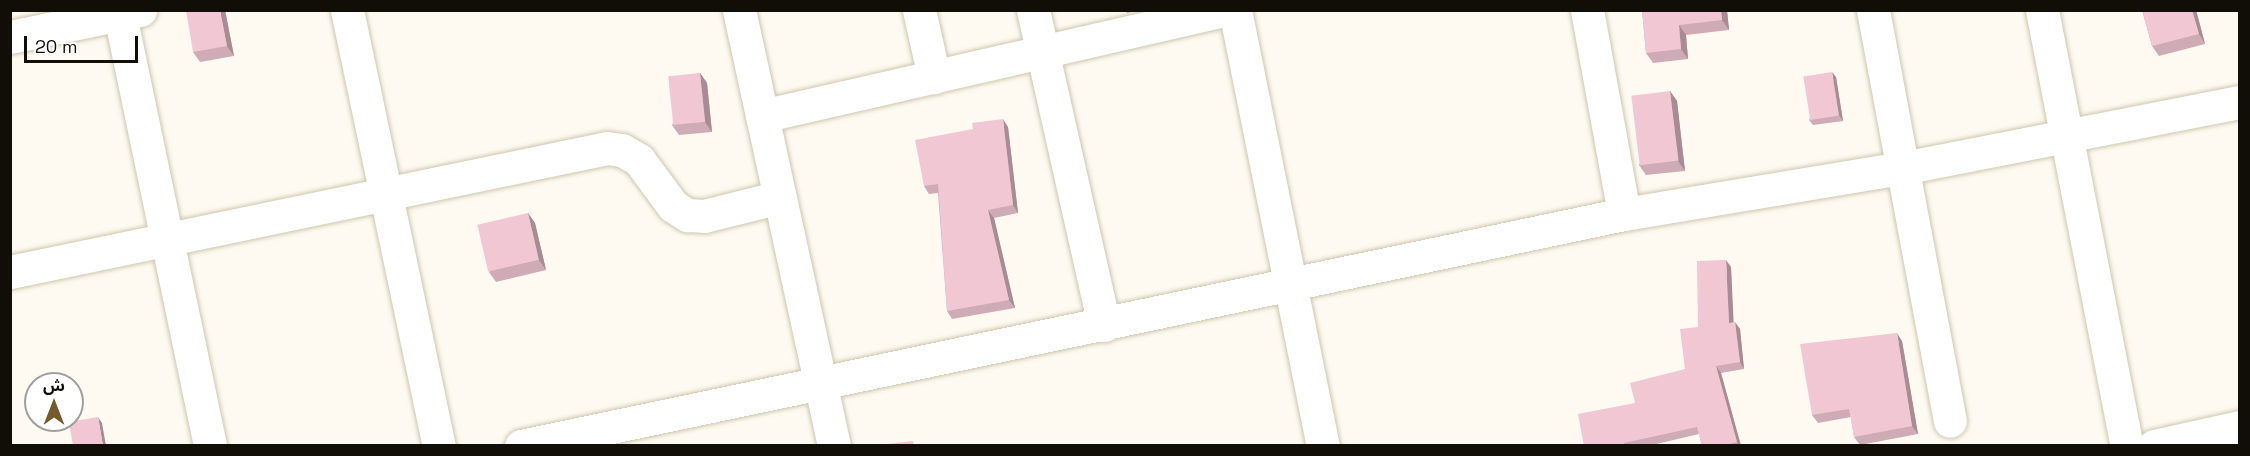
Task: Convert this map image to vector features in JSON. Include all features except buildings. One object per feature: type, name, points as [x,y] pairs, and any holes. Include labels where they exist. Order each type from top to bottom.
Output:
[{"type":"street","points":[[347,10],[439,446]]},
{"type":"street","points":[[739,10],[834,446]]},
{"type":"street","points":[[919,10],[933,78]]},
{"type":"street","points":[[1033,10],[1104,325]]},
{"type":"street","points":[[762,116],[1225,10]]},
{"type":"street","points":[[1235,10],[1293,286],[1323,446]]},
{"type":"street","points":[[1587,10],[1624,214]]},
{"type":"street","points":[[1874,10],[1950,421]]},
{"type":"street","points":[[2042,10],[2127,446]]},
{"type":"street","points":[[10,37],[126,12],[167,240],[210,446]]},
{"type":"street","points":[[521,446],[1293,286],[1624,214],[1903,168],[2240,102]]},
{"type":"street","points":[[10,272],[607,148],[622,150],[639,160],[673,206],[687,215],[704,216],[780,197]]},
{"type":"street","points":[[2154,446],[2240,427]]}]
